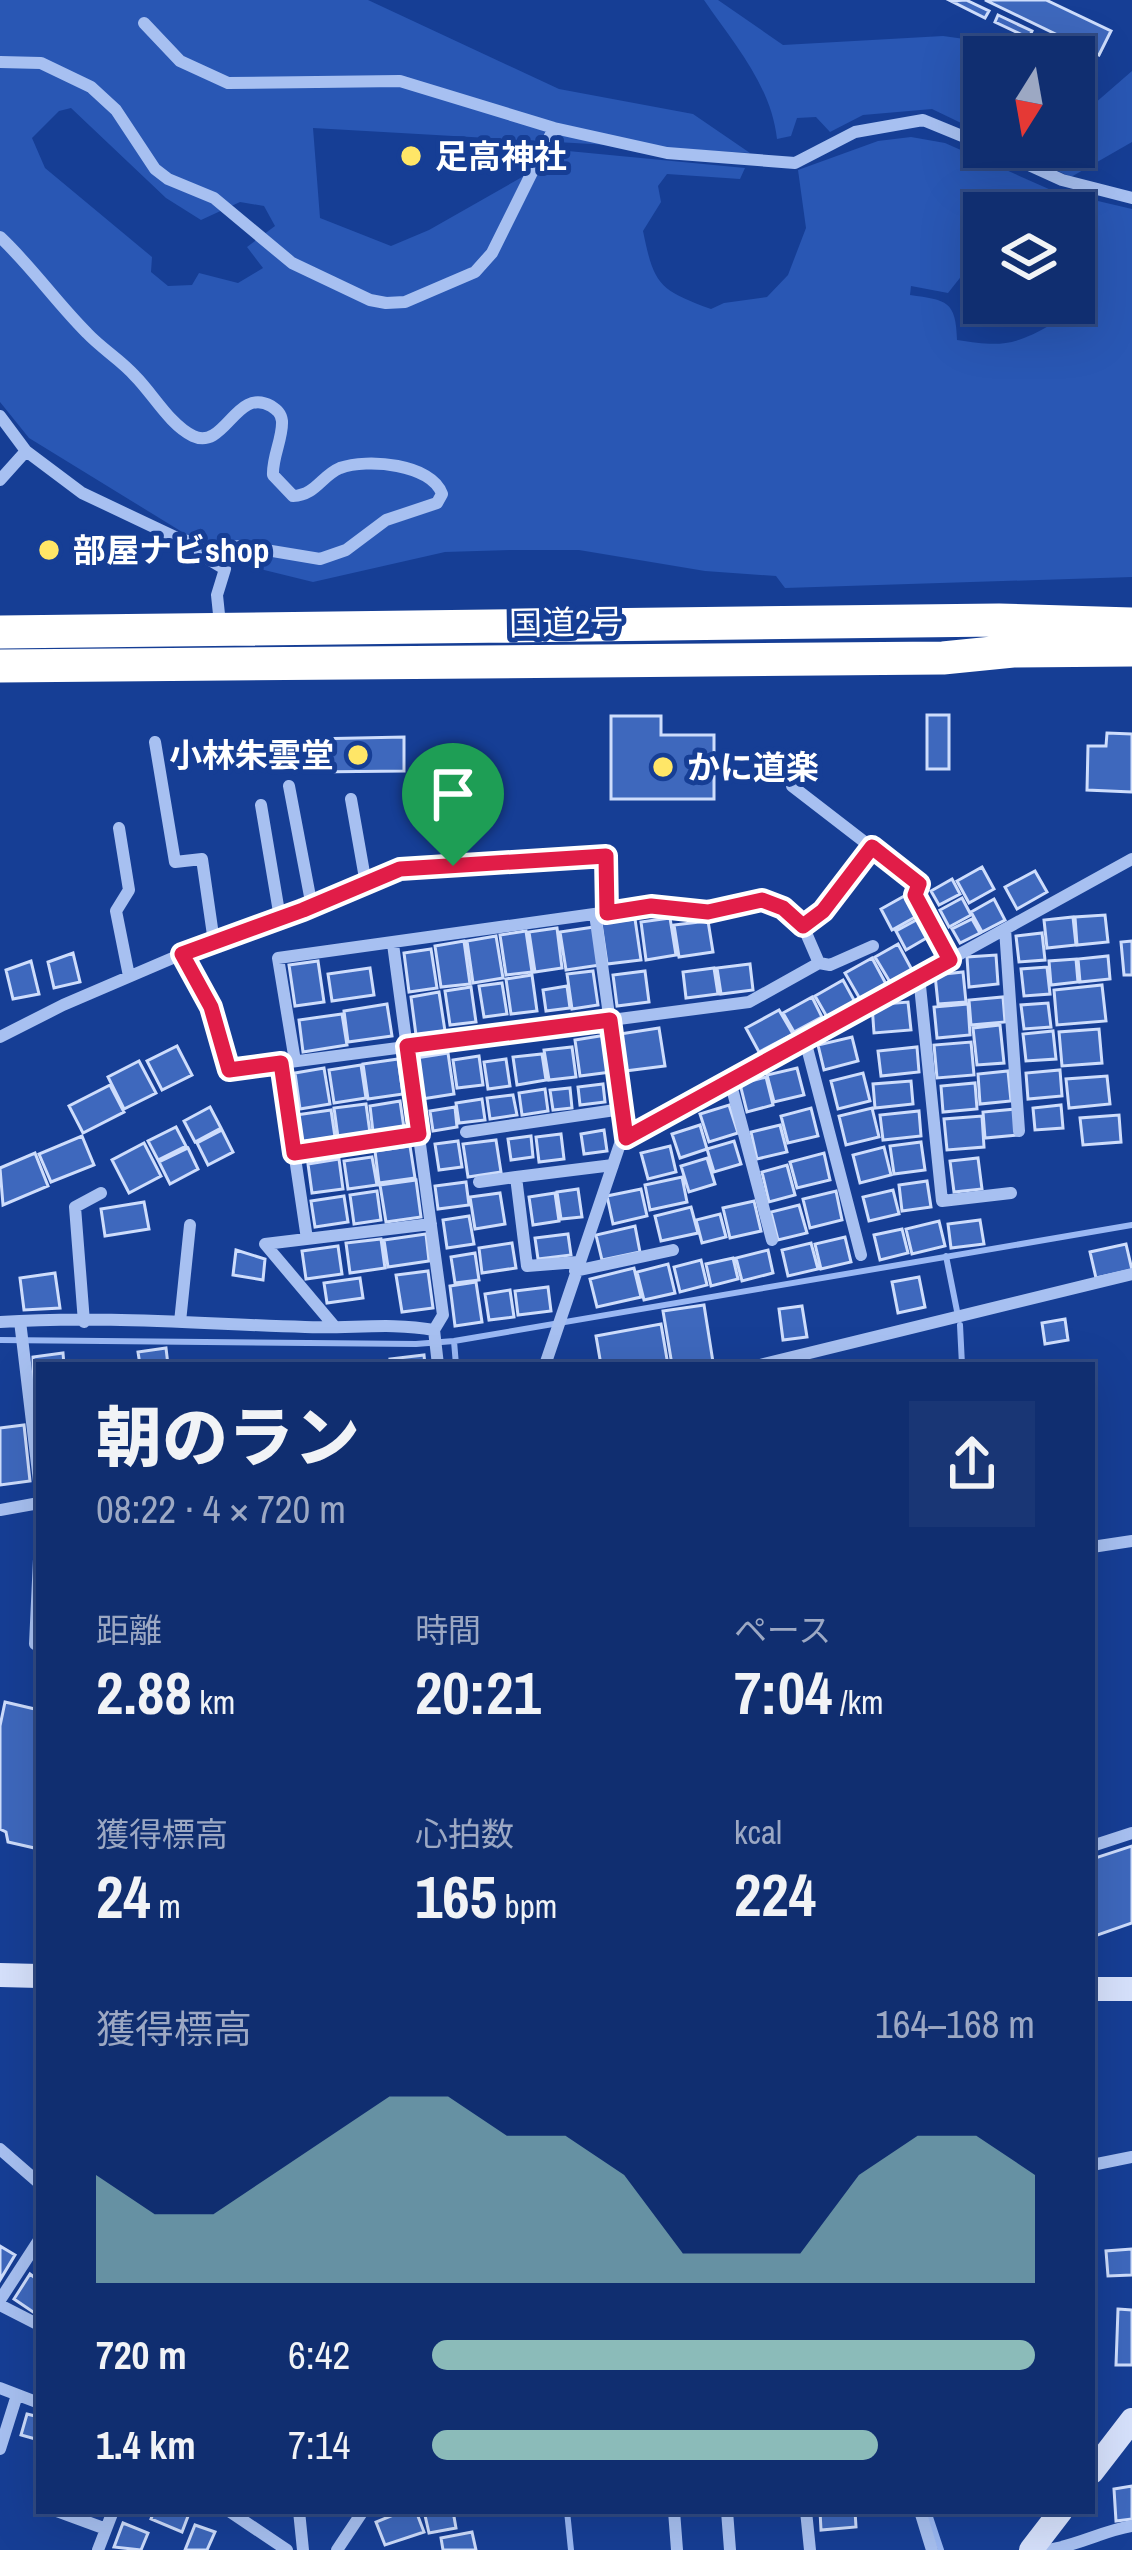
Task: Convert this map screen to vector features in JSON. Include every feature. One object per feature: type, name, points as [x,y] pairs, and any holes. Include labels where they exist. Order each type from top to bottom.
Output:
[{"type":"highway","points":[[999,620],[1074,605],[1132,604]]},
{"type":"highway","name":"国道2号","points":[[0,632],[999,620],[1132,624]]},
{"type":"highway","name":"国道2号","points":[[0,668],[943,658],[1013,651],[1132,650]]},
{"type":"highway","points":[[943,658],[1022,668],[1132,668]]},
{"type":"main road","points":[[0,1975],[36,1976]]},
{"type":"main road","points":[[1095,1989],[1132,1989]]},
{"type":"main road","points":[[1095,2468],[1132,2420]]},
{"type":"main road","points":[[1031,2550],[1053,2524]]},
{"type":"street","points":[[144,23],[180,61],[228,83],[400,81],[554,128],[667,153],[783,163],[808,159],[856,132],[922,120],[963,136]]},
{"type":"street","points":[[0,62],[41,63],[91,87],[116,110],[155,169],[168,179],[214,198],[292,263],[386,303],[405,302],[475,272],[492,253],[554,128]]},
{"type":"street","points":[[1036,168],[1132,198]]},
{"type":"street","points":[[0,237],[91,338],[131,371],[194,436],[206,439],[216,434],[240,408],[254,403],[278,410],[282,420],[273,475],[293,496],[306,495],[333,471],[351,465],[424,472],[438,482],[442,494],[437,502],[386,520],[346,550],[320,559],[242,546],[212,548],[177,538],[82,493],[26,451],[0,416]]},
{"type":"street","points":[[0,481],[26,451]]},
{"type":"street","points":[[199,544],[200,554],[225,568],[218,595],[220,627]]},
{"type":"street","points":[[155,742],[176,862],[202,859],[214,942]]},
{"type":"street","points":[[289,785],[312,907]]},
{"type":"street","points":[[792,786],[919,884],[915,895],[950,960]]},
{"type":"street","points":[[351,799],[366,884]]},
{"type":"street","points":[[261,805],[280,918]]},
{"type":"street","points":[[451,823],[453,866]]},
{"type":"street","points":[[119,828],[129,890],[116,911],[129,976]]},
{"type":"street","points":[[803,926],[823,911],[872,847]]},
{"type":"street","points":[[0,1037],[129,976],[400,869],[606,856],[601,914],[626,1138],[576,1266],[546,1362]]},
{"type":"street","points":[[626,1138],[1132,859]]},
{"type":"street","points":[[307,1239],[294,1153],[278,958],[651,906],[708,912],[762,900],[783,908],[803,926],[819,963]]},
{"type":"street","points":[[1005,929],[1019,1131]]},
{"type":"street","points":[[393,944],[443,1315],[434,1330],[438,1362]]},
{"type":"street","points":[[182,954],[211,1007],[229,1070],[749,1002],[819,963],[830,965],[873,946]]},
{"type":"street","points":[[919,976],[942,1202],[1011,1193]]},
{"type":"street","points":[[805,1040],[861,1255]]},
{"type":"street","points":[[730,1082],[772,1240]]},
{"type":"street","points":[[466,1132],[622,1109]]},
{"type":"street","points":[[294,1153],[419,1134]]},
{"type":"street","points":[[479,1183],[613,1165]]},
{"type":"street","points":[[516,1177],[527,1266],[576,1266],[673,1250]]},
{"type":"street","points":[[84,1322],[75,1207],[101,1193]]},
{"type":"street","points":[[335,1327],[265,1244],[431,1224]]},
{"type":"street","points":[[180,1322],[190,1226]]},
{"type":"street","points":[[773,1362],[1132,1274]]},
{"type":"street","points":[[20,1321],[36,1456]]},
{"type":"street","points":[[0,1322],[408,1325],[434,1330]]},
{"type":"street","points":[[840,1346],[840,1362]]},
{"type":"street","points":[[0,1510],[36,1504]]},
{"type":"street","points":[[1095,1547],[1132,1541]]},
{"type":"street","points":[[35,1644],[36,1623]]},
{"type":"street","points":[[1095,1845],[1132,1833]]},
{"type":"street","points":[[0,2149],[36,2180]]},
{"type":"street","points":[[1095,2164],[1132,2157]]},
{"type":"street","points":[[36,2245],[0,2303],[36,2324]]},
{"type":"street","points":[[0,2388],[36,2403]]},
{"type":"street","points":[[0,2449],[17,2395]]},
{"type":"street","points":[[65,2514],[106,2529]]},
{"type":"street","points":[[98,2550],[112,2514]]},
{"type":"street","points":[[234,2514],[287,2550]]},
{"type":"street","points":[[298,2514],[303,2550]]},
{"type":"street","points":[[337,2550],[361,2514]]},
{"type":"street","points":[[674,2514],[677,2550]]},
{"type":"street","points":[[728,2514],[730,2550]]},
{"type":"street","points":[[806,2514],[810,2550]]},
{"type":"street","points":[[921,2514],[932,2550]]},
{"type":"street","points":[[1053,2524],[1072,2547],[1132,2526]]},
{"type":"shaded area","points":[[0,0],[368,0],[559,89],[693,114],[750,153],[313,128],[320,218],[391,246],[429,230],[568,151],[745,168],[740,179],[667,174],[658,186],[661,202],[643,231],[662,283],[711,309],[767,297],[788,275],[806,228],[798,170],[878,141],[911,137],[945,143],[963,151],[963,168],[1001,168],[1060,192],[963,192],[963,274],[948,293],[911,286],[910,295],[947,305],[957,340],[1006,343],[1052,324],[1095,324],[1095,200],[1132,209],[1132,577],[785,588],[776,576],[705,571],[579,550],[512,550],[445,552],[313,582],[231,562],[29,438],[0,402]],"holes":[[[71,108],[166,198],[201,220],[240,202],[264,206],[275,226],[247,247],[263,268],[238,283],[199,273],[192,285],[168,286],[151,272],[152,257],[45,168],[32,138],[59,111]]]},
{"type":"shaded area","points":[[704,0],[718,0],[783,45],[963,39],[963,124],[932,109],[863,115],[830,132],[816,117],[797,118],[791,136],[777,139],[767,101],[739,49]]},
{"type":"shaded area","points":[[1132,71],[1132,142],[1095,163],[1095,103]]},
{"type":"shaded area","points":[[1052,168],[1087,168],[1071,177]]},
{"type":"building","points":[[966,0],[989,11],[985,18],[951,1]]},
{"type":"building","points":[[985,0],[1046,0],[1111,31],[1099,55],[1095,36],[1060,36]]},
{"type":"building","points":[[998,15],[1032,31],[1025,36],[995,22]]},
{"type":"building","points":[[927,715],[949,715],[949,769],[927,769]]},
{"type":"building","name":"かに道楽","points":[[611,716],[661,716],[661,735],[714,735],[714,799],[611,799]]},
{"type":"building","points":[[1107,733],[1132,734],[1132,792],[1087,790],[1088,746],[1106,746]]},
{"type":"building","name":"小林朱雲堂","points":[[404,737],[404,771],[312,772],[311,739]]},
{"type":"building","points":[[439,792],[437,816],[411,818],[409,794]]},
{"type":"building","points":[[982,867],[994,889],[969,903],[957,881]]},
{"type":"building","points":[[1035,871],[1047,892],[1017,909],[1005,887]]},
{"type":"building","points":[[952,879],[960,894],[939,905],[931,891]]},
{"type":"building","points":[[906,895],[917,916],[892,930],[881,909]]},
{"type":"building","points":[[962,898],[971,915],[949,927],[940,910]]},
{"type":"building","points":[[994,899],[1005,920],[982,932],[971,912]]},
{"type":"building","points":[[1105,915],[1108,942],[1077,945],[1075,917]]},
{"type":"building","points":[[1073,917],[1076,945],[1047,948],[1044,920]]},
{"type":"building","points":[[670,918],[676,955],[646,960],[641,922]]},
{"type":"building","points":[[920,918],[930,936],[906,950],[896,931]]},
{"type":"building","points":[[635,919],[641,960],[607,964],[601,923]]},
{"type":"building","points":[[972,919],[980,933],[960,943],[952,929]]},
{"type":"building","points":[[708,921],[713,952],[679,957],[674,925]]},
{"type":"building","points":[[594,927],[600,965],[566,970],[560,932]]},
{"type":"building","points":[[557,928],[562,968],[535,972],[529,932]]},
{"type":"building","points":[[526,931],[532,972],[506,975],[500,935]]},
{"type":"building","points":[[1042,933],[1045,960],[1019,962],[1016,936]]},
{"type":"building","points":[[496,936],[503,978],[473,983],[467,941]]},
{"type":"building","points":[[464,941],[470,984],[441,987],[435,946]]},
{"type":"building","points":[[1132,941],[1132,975],[1124,975],[1121,942]]},
{"type":"building","points":[[898,944],[912,970],[890,982],[875,957]]},
{"type":"building","points":[[431,949],[437,988],[409,992],[404,953]]},
{"type":"building","points":[[73,953],[80,982],[54,988],[48,962]]},
{"type":"building","points":[[996,955],[998,984],[969,987],[967,957]]},
{"type":"building","points":[[1108,956],[1110,979],[1080,982],[1078,959]]},
{"type":"building","points":[[872,958],[886,984],[860,999],[845,973]]},
{"type":"building","points":[[1076,959],[1078,982],[1051,985],[1049,961]]},
{"type":"building","points":[[31,961],[39,994],[13,999],[6,970]]},
{"type":"building","points":[[318,961],[324,1002],[295,1006],[289,965]]},
{"type":"building","points":[[750,964],[753,990],[721,994],[717,968]]},
{"type":"building","points":[[1047,967],[1050,994],[1024,996],[1021,969]]},
{"type":"building","points":[[370,968],[374,995],[332,1001],[328,974]]},
{"type":"building","points":[[714,968],[718,994],[686,998],[683,972]]},
{"type":"building","points":[[593,971],[598,1005],[572,1009],[567,974]]},
{"type":"building","points":[[645,971],[649,1002],[617,1006],[613,975]]},
{"type":"building","points":[[963,972],[966,1002],[938,1004],[935,975]]},
{"type":"building","points":[[532,975],[537,1011],[511,1014],[506,979]]},
{"type":"building","points":[[843,980],[855,1002],[827,1017],[815,996]]},
{"type":"building","points":[[502,983],[507,1014],[484,1017],[479,986]]},
{"type":"building","points":[[1102,985],[1106,1021],[1057,1025],[1054,990]]},
{"type":"building","points":[[567,986],[570,1008],[546,1011],[543,990]]},
{"type":"building","points":[[471,987],[476,1022],[450,1025],[445,991]]},
{"type":"building","points":[[439,992],[445,1031],[416,1035],[411,997]]},
{"type":"building","points":[[812,997],[822,1017],[794,1032],[783,1013]]},
{"type":"building","points":[[1003,997],[1005,1022],[971,1025],[969,1000]]},
{"type":"building","points":[[908,1002],[911,1030],[874,1033],[872,1005]]},
{"type":"building","points":[[1048,1003],[1051,1027],[1024,1029],[1021,1005]]},
{"type":"building","points":[[387,1004],[392,1036],[348,1042],[344,1011]]},
{"type":"building","points":[[968,1004],[970,1035],[937,1038],[934,1007]]},
{"type":"building","points":[[779,1010],[793,1034],[759,1052],[746,1028]]},
{"type":"building","points":[[342,1014],[347,1045],[303,1052],[299,1020]]},
{"type":"building","points":[[1000,1025],[1004,1063],[977,1065],[973,1028]]},
{"type":"building","points":[[659,1028],[665,1066],[625,1071],[620,1034]]},
{"type":"building","points":[[1099,1029],[1102,1063],[1062,1066],[1059,1032]]},
{"type":"building","points":[[1053,1031],[1056,1059],[1026,1061],[1023,1034]]},
{"type":"building","points":[[606,1035],[611,1072],[580,1076],[575,1040]]},
{"type":"building","points":[[852,1037],[858,1061],[824,1070],[818,1045]]},
{"type":"building","points":[[971,1042],[974,1075],[937,1078],[934,1045]]},
{"type":"building","points":[[177,1046],[192,1075],[162,1090],[147,1061]]},
{"type":"building","points":[[572,1047],[576,1077],[549,1080],[544,1050]]},
{"type":"building","points":[[917,1047],[919,1072],[881,1076],[878,1051]]},
{"type":"building","points":[[448,1053],[454,1094],[422,1099],[416,1058]]},
{"type":"building","points":[[542,1054],[546,1080],[517,1085],[513,1057]]},
{"type":"building","points":[[479,1056],[483,1085],[457,1088],[453,1060]]},
{"type":"building","points":[[398,1059],[403,1094],[368,1099],[363,1064]]},
{"type":"building","points":[[506,1059],[510,1086],[488,1089],[484,1062]]},
{"type":"building","points":[[139,1061],[156,1093],[124,1109],[108,1077]]},
{"type":"building","points":[[361,1065],[366,1098],[334,1103],[329,1070]]},
{"type":"building","points":[[324,1068],[330,1104],[300,1109],[295,1073]]},
{"type":"building","points":[[797,1068],[804,1095],[774,1102],[767,1075]]},
{"type":"building","points":[[1060,1070],[1062,1096],[1028,1099],[1026,1073]]},
{"type":"building","points":[[1008,1071],[1011,1101],[980,1104],[978,1074]]},
{"type":"building","points":[[863,1073],[870,1101],[838,1109],[831,1081]]},
{"type":"building","points":[[1107,1076],[1110,1104],[1069,1108],[1066,1079]]},
{"type":"building","points":[[766,1077],[773,1105],[747,1112],[740,1084]]},
{"type":"building","points":[[911,1081],[913,1104],[875,1108],[873,1084]]},
{"type":"building","points":[[975,1083],[977,1109],[943,1112],[941,1086]]},
{"type":"building","points":[[603,1084],[605,1102],[580,1105],[578,1087]]},
{"type":"building","points":[[110,1085],[124,1112],[83,1133],[69,1106]]},
{"type":"building","points":[[570,1088],[572,1108],[553,1110],[550,1090]]},
{"type":"building","points":[[545,1089],[548,1111],[522,1115],[519,1093]]},
{"type":"building","points":[[513,1095],[517,1115],[490,1119],[487,1098]]},
{"type":"building","points":[[482,1099],[485,1120],[459,1123],[456,1103]]},
{"type":"building","points":[[400,1101],[404,1128],[373,1132],[370,1106]]},
{"type":"building","points":[[366,1104],[370,1133],[338,1137],[334,1108]]},
{"type":"building","points":[[729,1105],[738,1133],[709,1142],[700,1114]]},
{"type":"building","points":[[1061,1105],[1063,1128],[1035,1130],[1033,1108]]},
{"type":"building","points":[[210,1107],[221,1128],[195,1142],[184,1121]]},
{"type":"building","points":[[455,1107],[457,1127],[433,1131],[430,1111]]},
{"type":"building","points":[[811,1108],[818,1136],[788,1143],[781,1116]]},
{"type":"building","points":[[872,1108],[879,1137],[846,1145],[839,1116]]},
{"type":"building","points":[[1016,1109],[1018,1135],[985,1138],[983,1112]]},
{"type":"building","points":[[331,1110],[335,1137],[300,1142],[296,1115]]},
{"type":"building","points":[[919,1111],[921,1136],[883,1140],[880,1115]]},
{"type":"building","points":[[1119,1115],[1121,1142],[1083,1145],[1080,1118]]},
{"type":"building","points":[[982,1116],[984,1147],[947,1150],[944,1119]]},
{"type":"building","points":[[700,1125],[707,1149],[680,1158],[672,1134]]},
{"type":"building","points":[[780,1125],[787,1152],[757,1159],[751,1132]]},
{"type":"building","points":[[176,1127],[186,1146],[158,1160],[148,1141]]},
{"type":"building","points":[[222,1130],[233,1152],[208,1165],[197,1143]]},
{"type":"building","points":[[604,1130],[607,1151],[584,1154],[581,1134]]},
{"type":"building","points":[[561,1134],[564,1159],[539,1162],[536,1137]]},
{"type":"building","points":[[82,1136],[94,1165],[51,1182],[39,1154]]},
{"type":"building","points":[[531,1136],[533,1157],[511,1160],[508,1139]]},
{"type":"building","points":[[496,1140],[501,1172],[468,1177],[463,1144]]},
{"type":"building","points":[[458,1141],[462,1167],[439,1170],[435,1144]]},
{"type":"building","points":[[734,1141],[741,1164],[714,1172],[707,1149]]},
{"type":"building","points":[[921,1142],[925,1170],[894,1174],[890,1146]]},
{"type":"building","points":[[144,1143],[161,1176],[129,1193],[112,1160]]},
{"type":"building","points":[[410,1146],[415,1178],[379,1183],[375,1151]]},
{"type":"building","points":[[670,1146],[676,1172],[648,1179],[641,1153]]},
{"type":"building","points":[[884,1147],[891,1175],[860,1183],[853,1155]]},
{"type":"building","points":[[188,1148],[198,1169],[170,1184],[159,1162]]},
{"type":"building","points":[[35,1153],[48,1186],[3,1205],[0,1168]]},
{"type":"building","points":[[824,1153],[830,1180],[797,1188],[790,1162]]},
{"type":"building","points":[[372,1157],[377,1185],[348,1189],[344,1161]]},
{"type":"building","points":[[707,1158],[715,1184],[689,1192],[681,1166]]},
{"type":"building","points":[[978,1158],[982,1189],[954,1192],[950,1161]]},
{"type":"building","points":[[339,1159],[343,1189],[312,1193],[308,1164]]},
{"type":"building","points":[[787,1165],[795,1195],[769,1202],[762,1172]]},
{"type":"building","points":[[682,1177],[687,1202],[650,1210],[645,1185]]},
{"type":"building","points":[[416,1180],[421,1217],[386,1222],[380,1185]]},
{"type":"building","points":[[927,1181],[931,1207],[902,1211],[899,1185]]},
{"type":"building","points":[[466,1182],[469,1205],[438,1209],[435,1186]]},
{"type":"building","points":[[578,1189],[582,1217],[561,1219],[557,1192]]},
{"type":"building","points":[[641,1189],[647,1216],[613,1224],[607,1196]]},
{"type":"building","points":[[893,1190],[899,1214],[869,1221],[863,1197]]},
{"type":"building","points":[[377,1191],[381,1220],[354,1224],[350,1195]]},
{"type":"building","points":[[836,1191],[842,1220],[810,1228],[803,1199]]},
{"type":"building","points":[[500,1193],[505,1224],[475,1229],[470,1197]]},
{"type":"building","points":[[555,1193],[559,1221],[533,1225],[529,1197]]},
{"type":"building","points":[[344,1196],[348,1222],[315,1227],[311,1201]]},
{"type":"building","points":[[754,1201],[761,1231],[730,1238],[723,1208]]},
{"type":"building","points":[[144,1202],[149,1229],[105,1236],[101,1209]]},
{"type":"building","points":[[799,1205],[807,1233],[778,1240],[771,1212]]},
{"type":"building","points":[[691,1207],[698,1233],[661,1241],[655,1216]]},
{"type":"building","points":[[720,1214],[726,1237],[702,1243],[696,1220]]},
{"type":"building","points":[[469,1216],[474,1244],[447,1248],[443,1220]]},
{"type":"building","points":[[980,1220],[984,1244],[951,1248],[948,1224]]},
{"type":"building","points":[[939,1221],[945,1246],[912,1254],[906,1229]]},
{"type":"building","points":[[635,1226],[640,1252],[602,1260],[596,1235]]},
{"type":"building","points":[[902,1229],[908,1253],[880,1260],[874,1235]]},
{"type":"building","points":[[426,1234],[429,1261],[388,1267],[384,1240]]},
{"type":"building","points":[[568,1234],[571,1255],[538,1259],[535,1238]]},
{"type":"building","points":[[845,1237],[851,1262],[821,1269],[815,1244]]},
{"type":"building","points":[[381,1239],[385,1268],[350,1273],[346,1243]]},
{"type":"building","points":[[512,1243],[516,1268],[482,1273],[479,1248]]},
{"type":"building","points":[[811,1243],[818,1269],[788,1276],[782,1250]]},
{"type":"building","points":[[1126,1244],[1132,1270],[1096,1278],[1090,1252]]},
{"type":"building","points":[[338,1246],[342,1274],[306,1279],[302,1251]]},
{"type":"building","points":[[236,1250],[265,1259],[263,1280],[233,1275]]},
{"type":"building","points":[[768,1250],[773,1273],[742,1281],[736,1258]]},
{"type":"building","points":[[475,1253],[479,1280],[455,1283],[451,1257]]},
{"type":"building","points":[[733,1258],[738,1279],[711,1286],[706,1264]]},
{"type":"building","points":[[701,1260],[707,1285],[680,1292],[674,1267]]},
{"type":"building","points":[[668,1264],[675,1293],[644,1300],[637,1272]]},
{"type":"building","points":[[634,1268],[641,1297],[597,1307],[590,1279]]},
{"type":"building","points":[[428,1271],[433,1308],[402,1312],[396,1275]]},
{"type":"building","points":[[55,1273],[60,1308],[24,1310],[20,1278]]},
{"type":"building","points":[[919,1277],[925,1307],[898,1313],[892,1282]]},
{"type":"building","points":[[360,1278],[363,1298],[327,1303],[324,1283]]},
{"type":"building","points":[[476,1282],[482,1322],[455,1326],[450,1286]]},
{"type":"building","points":[[548,1287],[551,1311],[518,1315],[515,1291]]},
{"type":"building","points":[[510,1290],[514,1317],[489,1320],[485,1294]]},
{"type":"building","points":[[704,1305],[713,1362],[672,1362],[663,1311]]},
{"type":"building","points":[[802,1306],[807,1337],[783,1340],[779,1309]]},
{"type":"building","points":[[1065,1319],[1068,1340],[1045,1344],[1042,1323]]},
{"type":"building","points":[[661,1324],[667,1362],[600,1362],[596,1336]]},
{"type":"building","points":[[166,1348],[168,1362],[140,1362],[138,1352]]},
{"type":"building","points":[[63,1353],[64,1362],[36,1362],[36,1400],[34,1400],[33,1357]]},
{"type":"building","points":[[424,1355],[425,1362],[390,1362]]},
{"type":"building","points":[[24,1425],[30,1481],[0,1485],[0,1428]]},
{"type":"building","points":[[5,1702],[36,1709],[36,1848],[8,1842],[0,1829],[0,1726]]},
{"type":"building","points":[[1132,1846],[1132,1923],[1095,1936],[1095,1858]]},
{"type":"building","points":[[0,2246],[15,2255],[0,2280]]},
{"type":"building","points":[[1132,2249],[1132,2275],[1108,2276],[1106,2251]]},
{"type":"building","points":[[30,2274],[36,2279],[36,2314],[14,2299]]},
{"type":"building","points":[[1118,2309],[1132,2310],[1132,2365],[1116,2365]]},
{"type":"building","points":[[27,2414],[36,2416],[36,2439],[21,2435]]},
{"type":"building","points":[[1132,2486],[1132,2519],[1116,2521],[1114,2489]]},
{"type":"building","points":[[153,2514],[189,2514],[182,2532],[151,2519]]},
{"type":"building","points":[[396,2514],[417,2514],[424,2532],[385,2545],[376,2522]]},
{"type":"building","points":[[425,2514],[454,2514],[456,2528],[429,2533]]},
{"type":"building","points":[[820,2514],[855,2514],[856,2527],[821,2530]]},
{"type":"building","points":[[123,2523],[148,2533],[141,2550],[114,2547]]},
{"type":"building","points":[[195,2525],[215,2532],[207,2550],[185,2550]]},
{"type":"building","points":[[472,2532],[476,2550],[443,2550],[441,2538]]},
{"type":"waterway","points":[[0,1340],[454,1341],[1132,1225]]},
{"type":"waterway","points":[[946,1256],[957,1311]]},
{"type":"waterway","points":[[960,1325],[962,1362]]},
{"type":"waterway","points":[[454,1341],[456,1362]]},
{"type":"waterway","points":[[567,2514],[571,2550]]},
{"type":"waterway","points":[[929,2514],[941,2550]]},
{"type":"place","name":"足高神社","points":[[411,156]]},
{"type":"place","name":"部屋ナビshop","points":[[49,550]]},
{"type":"place","name":"小林朱雲堂","points":[[358,755]]},
{"type":"place","name":"かに道楽","points":[[663,767]]},
{"type":"route","points":[[872,847],[919,884],[915,895],[950,960],[626,1138],[610,1020],[407,1046],[419,1134],[294,1153],[281,1063],[229,1070],[211,1007],[182,954],[400,869],[453,866],[606,856],[607,913],[651,906],[708,912],[762,900],[783,908],[803,926],[823,911],[872,847]]}]
